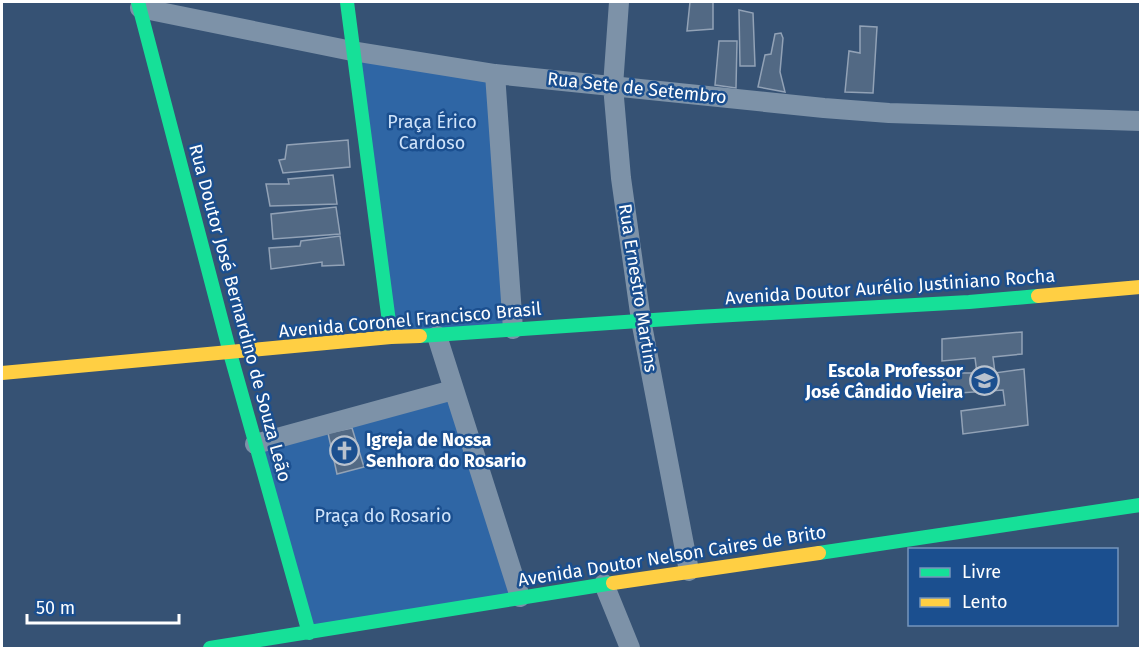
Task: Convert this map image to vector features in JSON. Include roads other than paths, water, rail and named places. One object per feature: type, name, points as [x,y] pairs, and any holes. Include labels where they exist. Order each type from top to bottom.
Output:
[{"type":"street","points":[[347,2],[391,337]]},
{"type":"street","name":"Rua Ernestro Martins","points":[[619,2],[612,86],[621,178],[641,321],[689,571]]},
{"type":"street","name":"Rua Sete de Setembro","points":[[139,5],[352,51],[495,74],[889,112],[993,118],[1140,121]]},
{"type":"street","name":"Rua Doutor José Bernardino de Souza Leão","points":[[139,5],[230,353],[309,633]]},
{"type":"street","points":[[495,74],[513,329]]},
{"type":"street","name":"Avenida Doutor Aurélio Justiniano Rocha","points":[[641,321],[969,302],[1140,287]]},
{"type":"street","name":"Avenida Coronel Francisco Brasil","points":[[2,372],[391,337],[437,336],[641,321]]},
{"type":"street","points":[[437,336],[520,597]]},
{"type":"street","points":[[255,444],[453,390]]},
{"type":"street","name":"Avenida Doutor Nelson Caires de Brito","points":[[210,648],[604,584],[1140,505]]},
{"type":"street","points":[[604,584],[630,648]]},
{"type":"place","name":"Escola Professor José Cândido Vieira","points":[[984,381]]},
{"type":"place","name":"Igreja de Nossa Senhora do Rosario","points":[[345,450]]},
{"type":"park label","name":"Praça Érico Cardoso","points":[[432,132]]},
{"type":"park label","name":"Praça do Rosario","points":[[383,516]]}]
